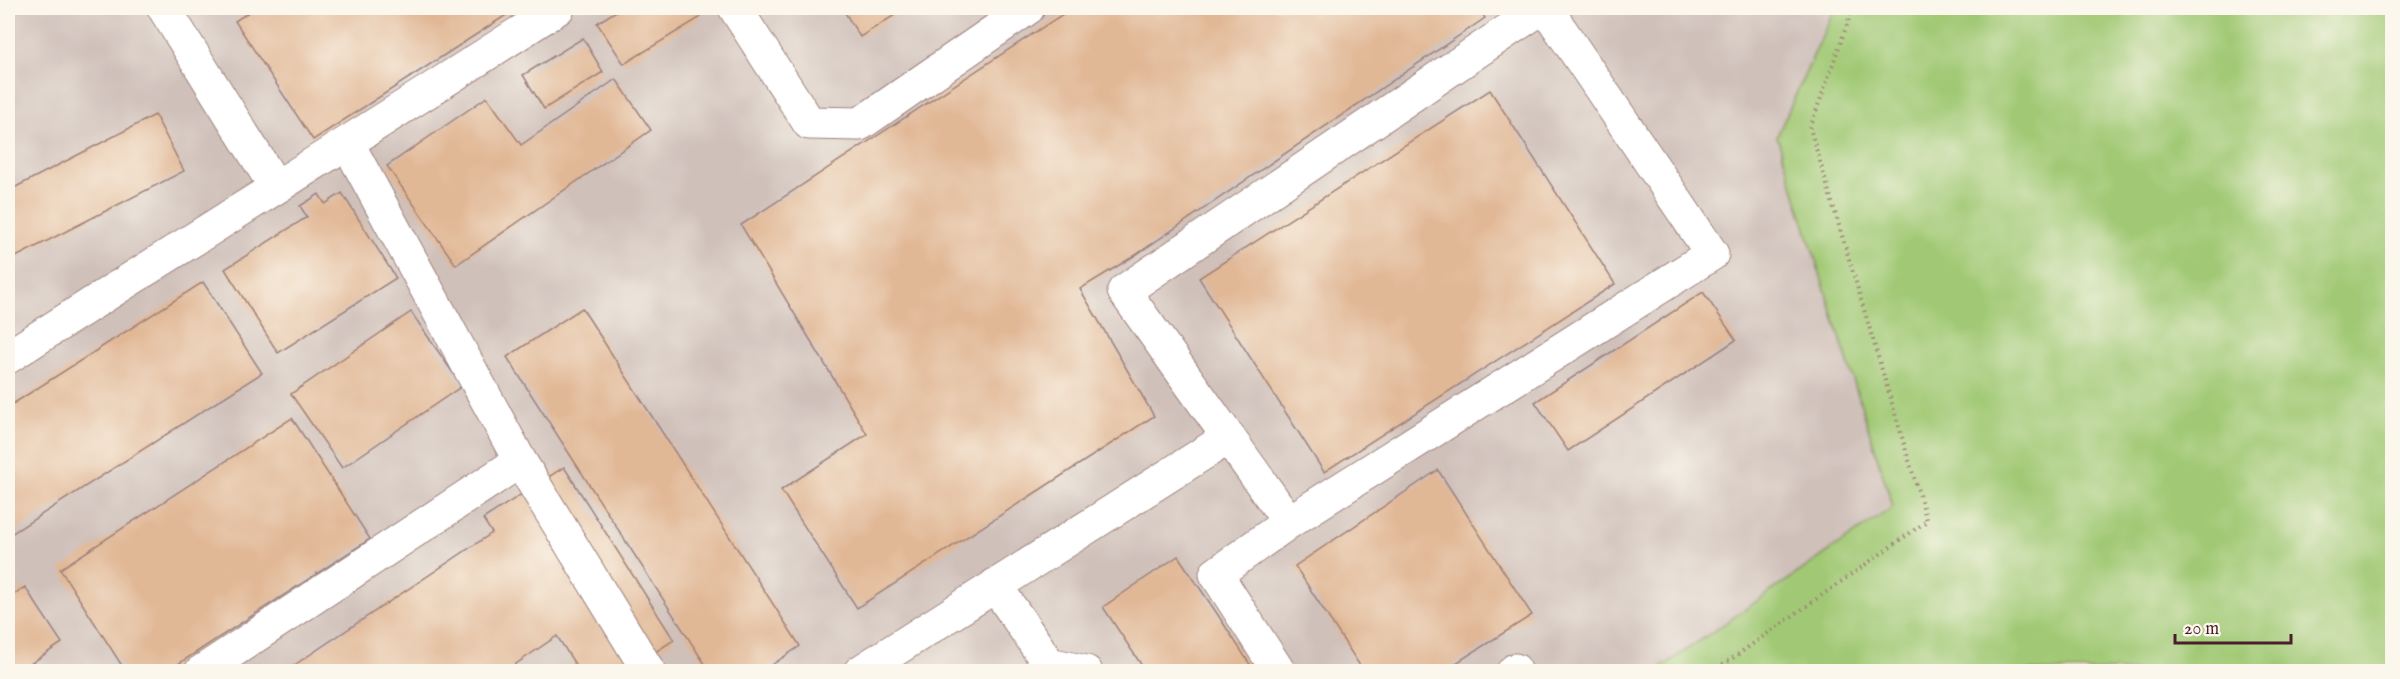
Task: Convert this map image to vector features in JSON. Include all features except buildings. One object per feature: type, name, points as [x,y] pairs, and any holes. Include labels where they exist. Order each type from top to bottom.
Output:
[{"type":"lane","points":[[164,8],[275,186]]},
{"type":"lane","points":[[8,357],[275,186],[348,144],[558,8]]},
{"type":"lane","points":[[735,8],[809,123],[860,124],[1028,8]]},
{"type":"lane","points":[[1289,522],[1124,291],[1541,8]]},
{"type":"lane","points":[[1279,672],[1216,574],[1289,522],[1712,254],[1546,8]]},
{"type":"lane","points":[[348,144],[520,461],[649,672]]},
{"type":"lane","points":[[860,672],[1229,437]]},
{"type":"lane","points":[[201,672],[520,461]]},
{"type":"lane","points":[[995,585],[1049,664],[1086,672]]},
{"type":"path","points":[[1713,672],[1927,521],[1810,128],[1853,8]]},
{"type":"shaded area","points":[[8,8],[1835,8],[1777,136],[1893,507],[1656,671],[8,671]]},
{"type":"green space","points":[[1835,8],[2392,8],[2392,671],[1656,671],[1893,507],[1777,136]]}]
